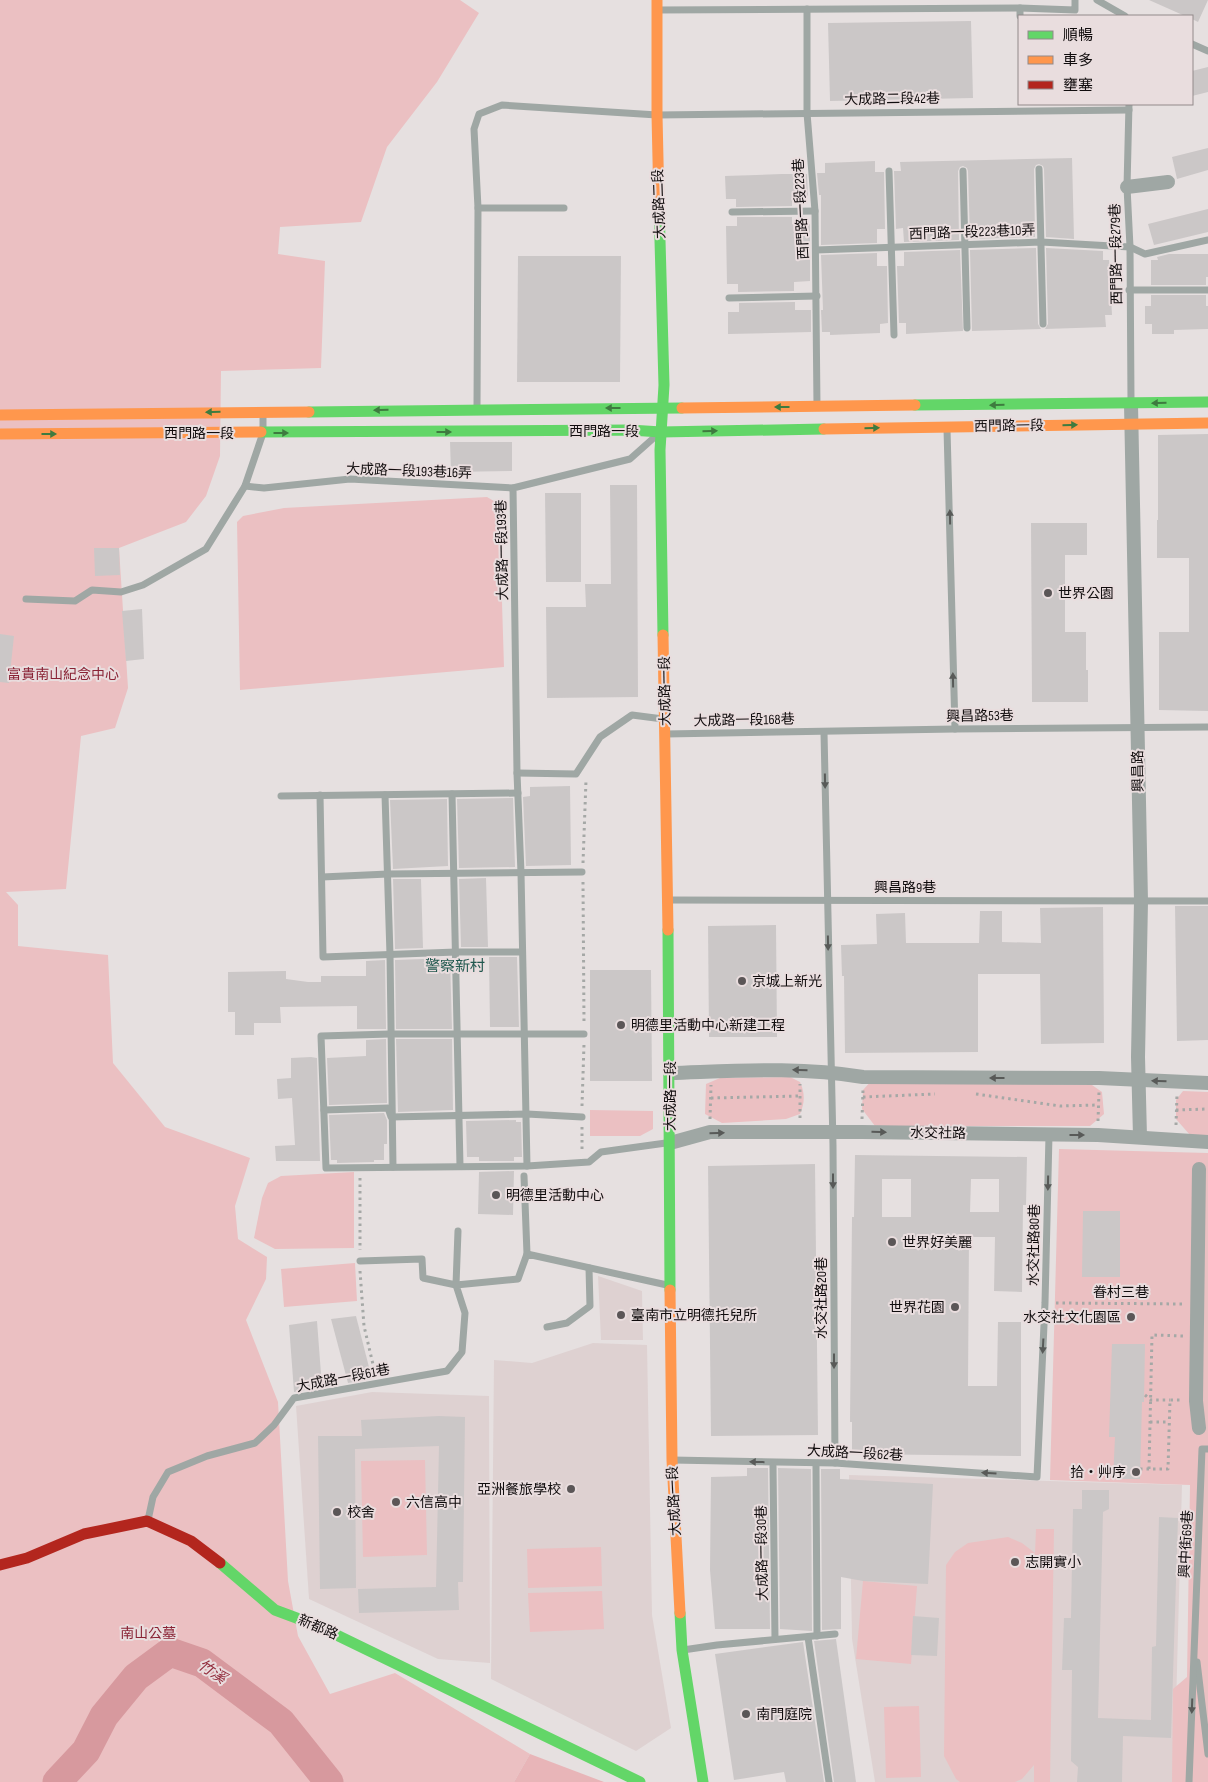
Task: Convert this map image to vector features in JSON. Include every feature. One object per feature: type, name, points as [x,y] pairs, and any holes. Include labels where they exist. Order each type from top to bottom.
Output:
[{"type":"street","name":"大成路二段","points":[[657,5],[656,115],[664,385],[662,408]]},
{"type":"street","points":[[1127,187],[1168,182]]},
{"type":"street","name":"西門路一段","points":[[0,415],[1208,402]]},
{"type":"street","name":"興昌路","points":[[1131,404],[1141,901],[1138,1080],[1140,1137]]},
{"type":"street","name":"大成路一段","points":[[662,408],[670,1073],[668,1167],[672,1460],[682,1650],[703,1782]]},
{"type":"street","name":"西門路一段","points":[[0,434],[630,430],[661,432],[1208,423]]},
{"type":"street","points":[[670,1073],[801,1070],[863,1077],[1099,1078],[1208,1083]]},
{"type":"street","name":"水交社路","points":[[670,1143],[710,1132],[1098,1134],[1208,1142]]},
{"type":"street","points":[[1199,1169],[1196,1400],[1199,1428]]},
{"type":"street","points":[[0,1565],[27,1558],[84,1534],[147,1521]]},
{"type":"street","name":"新都路","points":[[147,1521],[191,1541],[239,1578],[275,1610],[318,1626],[640,1782]]},
{"type":"lane","points":[[788,0],[789,9]]},
{"type":"lane","points":[[956,0],[957,8]]},
{"type":"lane","points":[[657,5],[789,9],[1020,8],[1075,10],[1075,0]]},
{"type":"lane","points":[[1098,0],[1123,15]]},
{"type":"lane","points":[[1020,8],[1020,15]]},
{"type":"lane","name":"西門路一段223巷","points":[[807,9],[806,113],[816,211],[817,407]]},
{"type":"lane","points":[[1193,44],[1208,51]]},
{"type":"lane","name":"大成路二段42巷","points":[[478,208],[474,129],[479,114],[502,105],[656,115],[1021,107],[1129,107]]},
{"type":"lane","name":"西門路一段279巷","points":[[1129,107],[1127,187],[1130,247],[1131,404]]},
{"type":"lane","points":[[1039,169],[1043,324]]},
{"type":"lane","points":[[890,171],[894,334]]},
{"type":"lane","points":[[963,171],[967,328]]},
{"type":"lane","points":[[477,409],[478,208],[564,208]]},
{"type":"lane","points":[[732,212],[816,211]]},
{"type":"lane","name":"西門路一段223巷10弄","points":[[816,250],[1041,242],[1130,247],[1145,254],[1208,240]]},
{"type":"lane","points":[[1129,290],[1208,290]]},
{"type":"lane","points":[[729,298],[817,296]]},
{"type":"lane","points":[[26,599],[75,601],[92,590],[121,592],[143,585],[206,550],[245,486],[263,433],[263,412]]},
{"type":"lane","points":[[947,427],[955,729]]},
{"type":"lane","name":"大成路一段193巷","points":[[527,1166],[521,873],[516,773],[513,488],[630,459],[661,432]]},
{"type":"lane","name":"大成路一段193巷16弄","points":[[245,486],[264,488],[350,479],[513,488]]},
{"type":"lane","points":[[516,773],[576,774],[600,737],[632,715],[666,720]]},
{"type":"lane","name":"興昌路53巷","points":[[824,732],[1208,727]]},
{"type":"lane","name":"大成路一段168巷","points":[[666,734],[824,732]]},
{"type":"lane","name":"水交社路20巷","points":[[824,732],[832,1132],[835,1463]]},
{"type":"lane","points":[[281,796],[518,793]]},
{"type":"lane","points":[[452,794],[460,1166]]},
{"type":"lane","points":[[320,795],[323,957],[456,952],[522,952]]},
{"type":"lane","points":[[386,795],[393,1167]]},
{"type":"lane","points":[[322,876],[582,872]]},
{"type":"lane","name":"興昌路9巷","points":[[668,900],[1208,900]]},
{"type":"lane","points":[[584,1034],[321,1036],[326,1168],[527,1166],[589,1162],[601,1152],[670,1143]]},
{"type":"lane","points":[[324,1110],[388,1108],[391,1117]]},
{"type":"lane","points":[[391,1117],[527,1114],[582,1116]]},
{"type":"lane","name":"水交社路80巷","points":[[1037,1477],[1045,1303],[1049,1134]]},
{"type":"lane","points":[[360,1261],[422,1259],[423,1278],[456,1285],[518,1279],[527,1254],[524,1176]]},
{"type":"lane","name":"大成路一段61巷","points":[[147,1521],[153,1497],[168,1472],[207,1456],[255,1443],[274,1425],[294,1398],[447,1371],[462,1352],[465,1313],[456,1285],[458,1231]]},
{"type":"lane","points":[[527,1254],[670,1285]]},
{"type":"lane","points":[[547,1328],[566,1323],[590,1306],[589,1268]]},
{"type":"lane","name":"興中街69巷","points":[[1189,1782],[1194,1640],[1205,1449]]},
{"type":"lane","name":"大成路一段62巷","points":[[672,1460],[835,1463],[1037,1477]]},
{"type":"lane","name":"大成路一段30巷","points":[[773,1466],[776,1639]]},
{"type":"lane","points":[[816,1466],[817,1636]]},
{"type":"lane","points":[[682,1650],[835,1634]]},
{"type":"lane","points":[[808,1636],[829,1782]]},
{"type":"lane","name":"興中街69巷","points":[[1194,1640],[1208,1754]]},
{"type":"path","points":[[582,1162],[584,1034],[582,872],[586,759]]},
{"type":"path","points":[[800,1132],[801,1070]]},
{"type":"path","points":[[710,1132],[711,1072]]},
{"type":"path","points":[[862,1132],[863,1077]]},
{"type":"path","points":[[1098,1134],[1099,1078]]},
{"type":"path","points":[[1176,1140],[1177,1082]]},
{"type":"path","points":[[863,1097],[938,1094]]},
{"type":"path","points":[[975,1094],[1060,1106],[1098,1105]]},
{"type":"path","points":[[711,1098],[800,1096]]},
{"type":"path","points":[[1176,1110],[1208,1109]]},
{"type":"path","points":[[360,1168],[360,1261],[364,1326],[377,1383]]},
{"type":"path","name":"眷村三巷","points":[[1045,1303],[1197,1304]]},
{"type":"path","points":[[1149,1469],[1152,1336],[1197,1336]]},
{"type":"path","points":[[1145,1394],[1151,1400],[1196,1400]]},
{"type":"path","points":[[1140,1469],[1168,1469],[1170,1400]]},
{"type":"path","points":[[1150,1422],[1170,1422]]},
{"type":"shaded area","name":"臺南市立明德托兒所","points":[[598,1276],[642,1291],[643,1340],[601,1340]]},
{"type":"shaded area","name":"亞洲餐旅學校","points":[[593,1343],[647,1345],[652,1615],[671,1728],[636,1751],[491,1679],[494,1360],[532,1363]]},
{"type":"shaded area","name":"六信高中","points":[[372,1392],[489,1396],[490,1663],[438,1659],[309,1599],[296,1406]]},
{"type":"shaded area","name":"志開實小","points":[[849,1475],[1182,1485],[1174,1782],[875,1782],[852,1639]]},
{"type":"shaded area","points":[[530,1754],[604,1782],[514,1782]]},
{"type":"green space","points":[[0,0],[460,0],[479,13],[437,82],[387,147],[361,222],[280,227],[278,254],[325,261],[321,368],[221,371],[220,456],[206,496],[186,522],[119,548],[128,688],[115,728],[81,736],[66,889],[6,892],[18,905],[18,946],[108,955],[113,1063],[165,1127],[250,1158],[235,1206],[238,1239],[267,1257],[266,1279],[246,1320],[278,1402],[288,1581],[298,1636],[330,1694],[395,1673],[530,1754],[514,1782],[0,1782]]},
{"type":"green space","points":[[487,497],[499,504],[504,667],[240,690],[237,522],[243,516],[284,508]]},
{"type":"green space","points":[[790,1077],[800,1082],[803,1090],[804,1102],[800,1114],[786,1119],[722,1123],[705,1114],[706,1084],[720,1078]]},
{"type":"green space","points":[[872,1080],[1092,1085],[1102,1092],[1104,1114],[1090,1126],[875,1126],[862,1109],[863,1090]]},
{"type":"green space","points":[[1183,1091],[1208,1092],[1208,1135],[1190,1135],[1176,1119],[1176,1100]]},
{"type":"green space","points":[[590,1110],[653,1111],[653,1129],[640,1136],[590,1136]]},
{"type":"green space","name":"水交社文化園區","points":[[1059,1149],[1208,1153],[1208,1782],[1172,1782],[1173,1689],[1187,1677],[1190,1485],[1050,1480]]},
{"type":"green space","points":[[354,1172],[354,1248],[275,1249],[254,1238],[262,1198],[268,1183],[281,1176]]},
{"type":"green space","points":[[355,1263],[357,1301],[284,1307],[281,1269]]},
{"type":"green space","points":[[425,1460],[427,1555],[363,1557],[361,1461]]},
{"type":"green space","points":[[1036,1529],[1054,1529],[1050,1782],[1034,1782],[1034,1765],[1022,1779],[1015,1782],[960,1782],[956,1779],[944,1756],[946,1565],[955,1552],[968,1543],[1008,1537],[1022,1543],[1035,1553]]},
{"type":"green space","points":[[601,1547],[602,1586],[528,1588],[527,1549]]},
{"type":"green space","points":[[863,1581],[917,1586],[911,1664],[856,1659]]},
{"type":"green space","points":[[602,1591],[604,1629],[530,1632],[528,1593]]},
{"type":"green space","points":[[919,1706],[921,1777],[886,1778],[884,1707]]},
{"type":"building","points":[[1149,0],[1208,0],[1198,22],[1193,20],[1193,15],[1183,15]]},
{"type":"building","points":[[971,21],[973,98],[830,101],[828,23]]},
{"type":"building","points":[[1208,67],[1208,92],[1193,96],[1193,71]]},
{"type":"building","points":[[1208,148],[1208,170],[1177,179],[1172,157]]},
{"type":"building","points":[[1072,158],[1074,239],[1046,237],[1044,169],[1039,164],[1034,169],[1035,237],[970,239],[968,171],[963,166],[958,171],[959,240],[904,242],[903,228],[896,229],[894,171],[901,171],[900,162]]},
{"type":"building","points":[[875,161],[875,172],[884,172],[885,229],[877,229],[877,243],[821,245],[821,195],[819,195],[817,173],[825,173],[825,163]]},
{"type":"building","points":[[807,174],[808,196],[792,196],[792,206],[736,207],[736,199],[726,199],[725,176]]},
{"type":"building","points":[[1208,209],[1208,232],[1154,245],[1148,224]]},
{"type":"building","points":[[737,217],[792,217],[792,224],[810,224],[810,281],[794,282],[794,291],[738,292],[738,284],[727,284],[726,226],[737,226]]},
{"type":"building","points":[[1036,248],[1038,324],[1041,329],[972,331],[970,250]]},
{"type":"building","points":[[1046,248],[1103,251],[1103,260],[1109,260],[1112,315],[1105,315],[1106,327],[1045,329],[1048,324]]},
{"type":"building","points":[[960,250],[963,331],[906,334],[906,323],[899,323],[897,266],[904,266],[904,252]]},
{"type":"building","points":[[877,253],[877,266],[887,266],[888,323],[880,324],[880,333],[830,335],[830,332],[822,332],[821,255]]},
{"type":"building","points":[[1169,254],[1208,254],[1206,285],[1151,285],[1151,260],[1158,260],[1157,257]]},
{"type":"building","points":[[518,256],[621,256],[620,382],[517,382]]},
{"type":"building","points":[[1151,295],[1206,295],[1208,329],[1174,330],[1174,334],[1152,334],[1152,324],[1145,324],[1145,306],[1151,306]]},
{"type":"building","points":[[795,302],[795,310],[811,310],[811,332],[728,334],[728,312],[739,312],[739,303]]},
{"type":"building","points":[[1208,434],[1208,711],[1159,710],[1159,632],[1189,632],[1189,558],[1157,558],[1158,435]]},
{"type":"building","points":[[450,442],[512,442],[512,471],[451,472]]},
{"type":"building","points":[[610,485],[637,485],[638,697],[547,698],[546,607],[586,607],[585,584],[611,584]]},
{"type":"building","points":[[545,493],[581,493],[581,582],[546,582]]},
{"type":"building","name":"世界公園","points":[[1031,523],[1087,523],[1087,555],[1065,555],[1065,632],[1086,632],[1088,702],[1032,702]]},
{"type":"building","points":[[94,548],[119,548],[120,575],[95,576]]},
{"type":"building","points":[[142,609],[144,659],[126,661],[122,611]]},
{"type":"building","points":[[0,634],[14,636],[9,683],[0,682]]},
{"type":"building","points":[[570,786],[571,865],[526,866],[523,797],[530,796],[530,787]]},
{"type":"building","points":[[513,798],[515,867],[459,868],[457,799]]},
{"type":"building","points":[[447,799],[448,866],[393,869],[390,800]]},
{"type":"building","points":[[486,878],[488,947],[461,947],[459,879]]},
{"type":"building","points":[[393,879],[421,879],[423,948],[395,949]]},
{"type":"building","points":[[1175,906],[1208,906],[1208,1040],[1177,1041]]},
{"type":"building","points":[[1103,907],[1104,1043],[1041,1044],[1040,974],[978,974],[978,1052],[845,1053],[844,976],[842,976],[841,945],[877,944],[876,914],[905,913],[906,943],[979,943],[980,911],[1002,911],[1002,942],[1041,943],[1040,908]]},
{"type":"building","name":"京城上新光","points":[[776,925],[777,1037],[709,1037],[708,926]]},
{"type":"building","points":[[489,957],[517,957],[519,1027],[490,1027]]},
{"type":"building","points":[[450,958],[452,1029],[396,1029],[395,960]]},
{"type":"building","points":[[385,960],[386,1029],[357,1029],[357,1006],[280,1007],[281,1023],[254,1023],[254,1035],[235,1035],[235,1012],[228,1012],[228,972],[286,971],[286,979],[321,982],[321,976],[366,976],[366,961]]},
{"type":"building","name":"明德里活動中心新建工程","points":[[590,970],[651,970],[652,1081],[590,1081]]},
{"type":"building","points":[[386,1039],[387,1103],[329,1105],[327,1058],[366,1056],[366,1040]]},
{"type":"building","points":[[396,1039],[452,1039],[453,1110],[398,1112]]},
{"type":"building","points":[[291,1058],[317,1058],[320,1161],[276,1161],[275,1146],[295,1145],[292,1098],[278,1099],[277,1079],[291,1078]]},
{"type":"building","points":[[384,1113],[387,1120],[387,1144],[384,1144],[384,1160],[337,1163],[337,1160],[331,1160],[329,1115]]},
{"type":"building","points":[[516,1120],[516,1122],[521,1122],[522,1157],[514,1157],[514,1161],[479,1161],[479,1157],[467,1157],[466,1121]]},
{"type":"building","points":[[855,1155],[1027,1157],[1026,1205],[1023,1205],[1022,1292],[994,1291],[995,1237],[969,1237],[968,1386],[997,1386],[998,1322],[1021,1322],[1021,1456],[852,1454],[852,1422],[850,1422],[852,1217],[854,1217]],"holes":[[[882,1179],[911,1179],[911,1217],[882,1217]],[[971,1179],[999,1179],[999,1212],[970,1212]]]},
{"type":"building","points":[[815,1164],[818,1435],[711,1436],[708,1166]]},
{"type":"building","name":"明德里活動中心","points":[[514,1171],[513,1215],[478,1214],[479,1172]]},
{"type":"building","points":[[1083,1211],[1120,1211],[1120,1277],[1082,1277]]},
{"type":"building","points":[[356,1316],[372,1379],[348,1383],[331,1319]]},
{"type":"building","points":[[317,1321],[322,1387],[294,1392],[289,1325]]},
{"type":"building","points":[[1112,1344],[1145,1344],[1140,1479],[1113,1479],[1115,1437],[1109,1437]]},
{"type":"building","points":[[439,1416],[465,1417],[463,1582],[458,1582],[459,1610],[359,1613],[358,1589],[436,1587],[439,1446],[355,1449],[356,1588],[320,1589],[318,1436],[362,1436],[361,1420]]},
{"type":"building","points":[[747,1468],[768,1468],[770,1629],[715,1629],[710,1570],[711,1477],[747,1476]]},
{"type":"building","points":[[778,1468],[811,1469],[812,1631],[780,1629]]},
{"type":"building","points":[[821,1469],[840,1469],[840,1479],[933,1484],[928,1584],[863,1581],[841,1577],[841,1629],[822,1630]]},
{"type":"building","points":[[1082,1490],[1109,1490],[1109,1509],[1103,1512],[1098,1718],[1151,1720],[1152,1647],[1156,1646],[1159,1517],[1178,1518],[1171,1738],[1123,1736],[1122,1782],[1077,1782],[1078,1767],[1071,1761],[1072,1670],[1062,1670],[1064,1618],[1071,1618],[1073,1509],[1082,1509]]},
{"type":"building","points":[[913,1616],[939,1618],[937,1656],[911,1655]]},
{"type":"building","name":"南門庭院","points":[[836,1639],[856,1782],[834,1782],[814,1641]]},
{"type":"building","points":[[803,1642],[824,1782],[786,1782],[784,1772],[734,1780],[715,1654]]},
{"type":"waterway","name":"竹溪","points":[[57,1782],[86,1751],[104,1716],[136,1677],[170,1652],[202,1663],[281,1722],[329,1782]]},
{"type":"traffic: fast","points":[[659,204],[664,385],[660,450],[663,635]]},
{"type":"traffic: fast","points":[[915,405],[1208,402]]},
{"type":"traffic: fast","points":[[309,412],[682,408]]},
{"type":"traffic: fast","points":[[261,432],[630,430],[661,432],[824,429]]},
{"type":"traffic: fast","points":[[668,930],[670,1290]]},
{"type":"traffic: fast","points":[[220,1563],[275,1610],[318,1626],[640,1782]]},
{"type":"traffic: fast","points":[[680,1613],[682,1650],[703,1782]]},
{"type":"traffic: slow","points":[[657,0],[659,204]]},
{"type":"traffic: slow","points":[[682,408],[915,405]]},
{"type":"traffic: slow","points":[[0,415],[309,412]]},
{"type":"traffic: slow","points":[[824,429],[1208,423]]},
{"type":"traffic: slow","points":[[0,434],[261,432]]},
{"type":"traffic: slow","points":[[663,635],[668,930]]},
{"type":"traffic: slow","points":[[670,1290],[672,1460],[680,1613]]},
{"type":"traffic: jam","points":[[0,1565],[27,1558],[84,1534],[147,1521],[191,1541],[220,1563]]},
{"type":"place","name":"世界公園","points":[[1048,593]]},
{"type":"place","name":"京城上新光","points":[[742,981]]},
{"type":"place","name":"明德里活動中心新建工程","points":[[621,1025]]},
{"type":"place","name":"明德里活動中心","points":[[496,1195]]},
{"type":"place","name":"世界好美麗","points":[[892,1242]]},
{"type":"place","name":"世界花園","points":[[955,1307]]},
{"type":"place","name":"臺南市立明德托兒所","points":[[621,1315]]},
{"type":"place","name":"水交社文化園區","points":[[1131,1317]]},
{"type":"place","name":"拾・艸序","points":[[1136,1472]]},
{"type":"place","name":"亞洲餐旅學校","points":[[571,1489]]},
{"type":"place","name":"六信高中","points":[[396,1502]]},
{"type":"place","name":"校舍","points":[[337,1512]]},
{"type":"place","name":"志開實小","points":[[1015,1562]]},
{"type":"place","name":"南門庭院","points":[[746,1714]]},
{"type":"district","name":"警察新村","points":[[455,966]]},
{"type":"park label","name":"富貴南山紀念中心","points":[[63,674]]},
{"type":"park label","name":"南山公墓","points":[[148,1633]]}]
